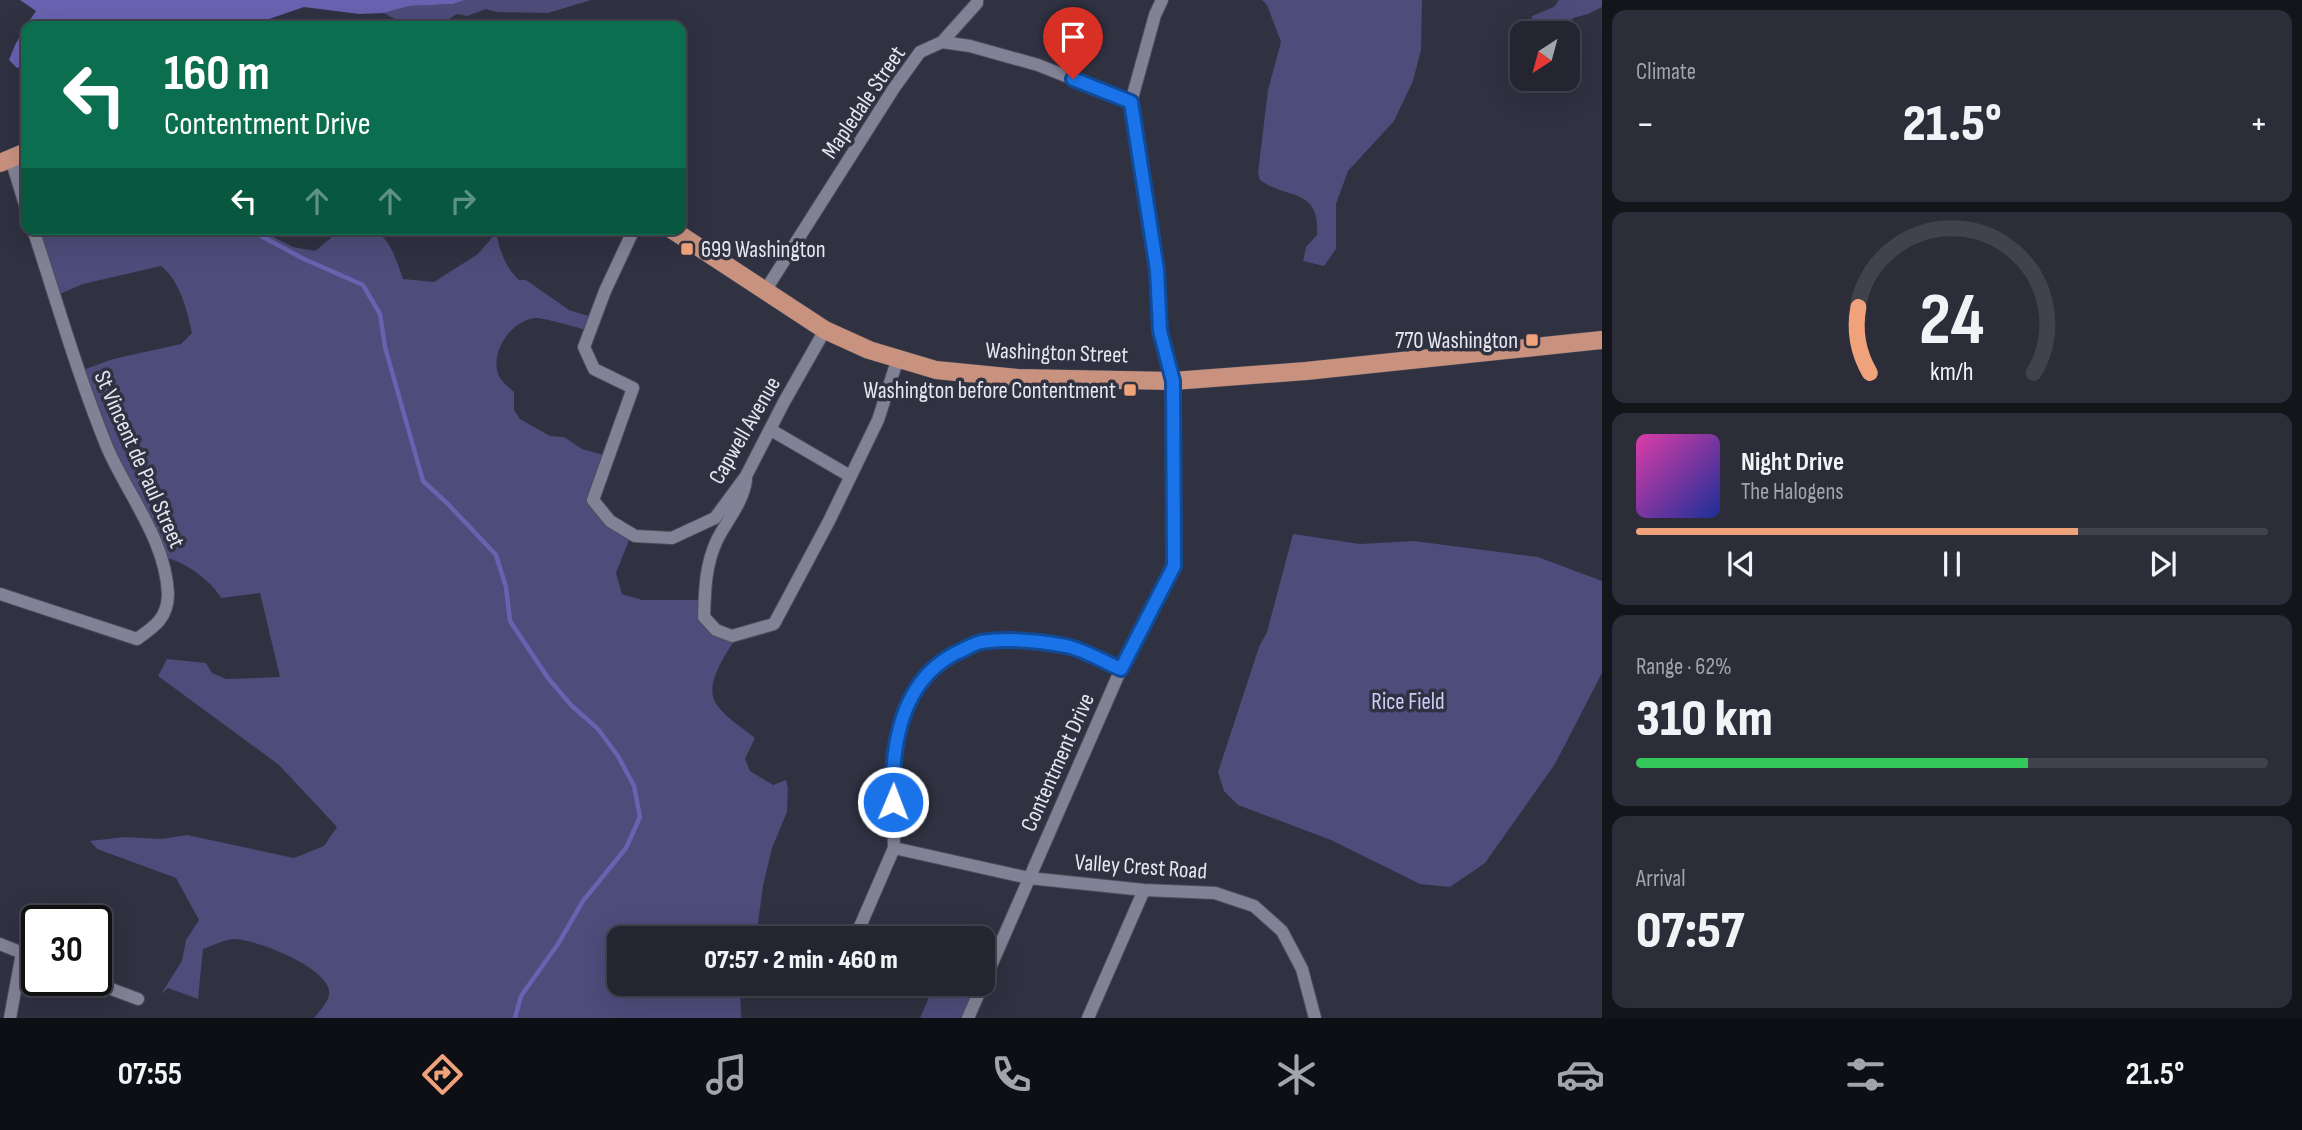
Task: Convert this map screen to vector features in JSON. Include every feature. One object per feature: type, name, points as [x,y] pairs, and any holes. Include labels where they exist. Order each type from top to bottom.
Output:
[{"type":"main road","name":"Washington Street","points":[[680,235],[825,330],[869,350],[936,370],[1017,378],[1173,381],[1306,371],[1602,340]]},
{"type":"street","name":"Mapledale Street","points":[[765,291],[894,88],[920,52],[942,42],[977,0]]},
{"type":"street","points":[[942,42],[1038,65],[1131,102],[1162,0]]},
{"type":"street","name":"Contentment Drive","points":[[968,1018],[1121,669],[1174,566],[1173,381],[1160,331],[1157,270],[1131,102]]},
{"type":"street","points":[[12,158],[21,190]]},
{"type":"street","name":"St Vincent de Paul Street","points":[[0,594],[137,639],[161,622],[168,596],[163,564],[109,451],[83,387],[35,235]]},
{"type":"street","name":"Capwell Avenue","points":[[631,235],[605,290],[584,347],[594,369],[633,388],[593,500],[610,521],[635,536],[672,538],[715,518],[746,476],[825,330]]},
{"type":"street","points":[[746,476],[744,492],[717,541],[706,568],[704,617],[716,629],[732,636],[774,624],[878,420],[898,358]]},
{"type":"street","points":[[771,430],[850,476]]},
{"type":"street","points":[[860,926],[894,848],[892,779],[899,725],[918,685],[944,659],[978,643],[1020,640],[1069,647],[1121,669]]},
{"type":"street","name":"Valley Crest Road","points":[[894,848],[1029,878],[1144,890],[1215,893],[1254,906],[1282,931],[1302,969],[1315,1018]]},
{"type":"street","points":[[1092,1017],[1144,890]]},
{"type":"street","points":[[0,944],[21,953]]},
{"type":"street","points":[[10,1018],[21,958]]},
{"type":"street","points":[[112,989],[138,999]]},
{"type":"green space","points":[[465,0],[591,0],[548,13],[496,12],[486,9],[467,16],[457,14],[448,21],[398,21],[384,13],[409,6],[453,4]]},
{"type":"green space","points":[[1262,0],[1422,0],[1421,50],[1413,81],[1394,121],[1348,171],[1336,204],[1336,249],[1324,266],[1303,261],[1306,247],[1317,235],[1313,209],[1307,201],[1260,180],[1258,173],[1268,90],[1281,42],[1267,5]]},
{"type":"green space","points":[[1559,0],[1602,0],[1602,7],[1571,21],[1531,21],[1532,16],[1554,7]]},
{"type":"green space","points":[[34,235],[269,235],[293,247],[315,251],[332,235],[379,235],[392,251],[403,279],[434,282],[478,254],[496,235],[510,270],[519,280],[526,280],[569,310],[592,317],[588,330],[539,318],[517,325],[499,349],[499,376],[514,392],[514,410],[520,419],[550,436],[564,437],[582,449],[604,455],[593,501],[631,535],[616,573],[622,594],[642,600],[704,600],[708,615],[725,629],[742,629],[719,666],[713,696],[725,714],[755,738],[745,759],[750,771],[773,785],[786,780],[788,788],[787,812],[772,848],[758,926],[607,926],[607,996],[740,996],[741,1018],[314,1018],[324,1005],[329,990],[315,972],[273,949],[235,939],[203,949],[198,999],[168,988],[161,994],[182,961],[186,940],[199,920],[176,878],[97,849],[90,841],[125,837],[162,839],[187,835],[294,858],[324,846],[337,827],[279,765],[158,676],[167,659],[206,663],[212,673],[226,679],[280,677],[260,593],[221,598],[195,571],[177,561],[161,558],[80,371],[113,359],[181,344],[192,333],[178,288],[161,266],[83,284],[55,296]]},
{"type":"green space","name":"Rice Field","points":[[1293,534],[1360,544],[1414,541],[1538,557],[1602,581],[1602,673],[1555,764],[1485,863],[1450,887],[1420,884],[1331,840],[1238,805],[1224,791],[1218,772],[1259,647],[1267,632]]},
{"type":"green space","points":[[930,996],[977,996],[967,1018],[920,1018]]},
{"type":"shaded area","points":[[20,0],[465,0],[453,4],[409,6],[384,13],[359,14],[304,7],[263,21],[29,21],[36,11]]},
{"type":"shaded area","points":[[21,35],[21,66],[17,68],[9,60]]},
{"type":"waterway","points":[[259,235],[304,259],[363,285],[380,314],[385,347],[423,481],[496,555],[506,587],[510,621],[548,678],[571,705],[598,729],[618,756],[634,786],[640,817],[626,848],[583,901],[558,944],[521,996],[515,1018]]},
{"type":"place","name":"699 Washington","points":[[687,249]]},
{"type":"place","name":"770 Washington","points":[[1532,340]]},
{"type":"place","name":"Washington before Contentment","points":[[1130,390]]},
{"type":"route","points":[[893,802],[892,779],[899,725],[918,685],[944,659],[978,643],[1020,640],[1069,647],[1121,669],[1174,566],[1173,381],[1160,331],[1157,270],[1131,102],[1073,79]]}]
